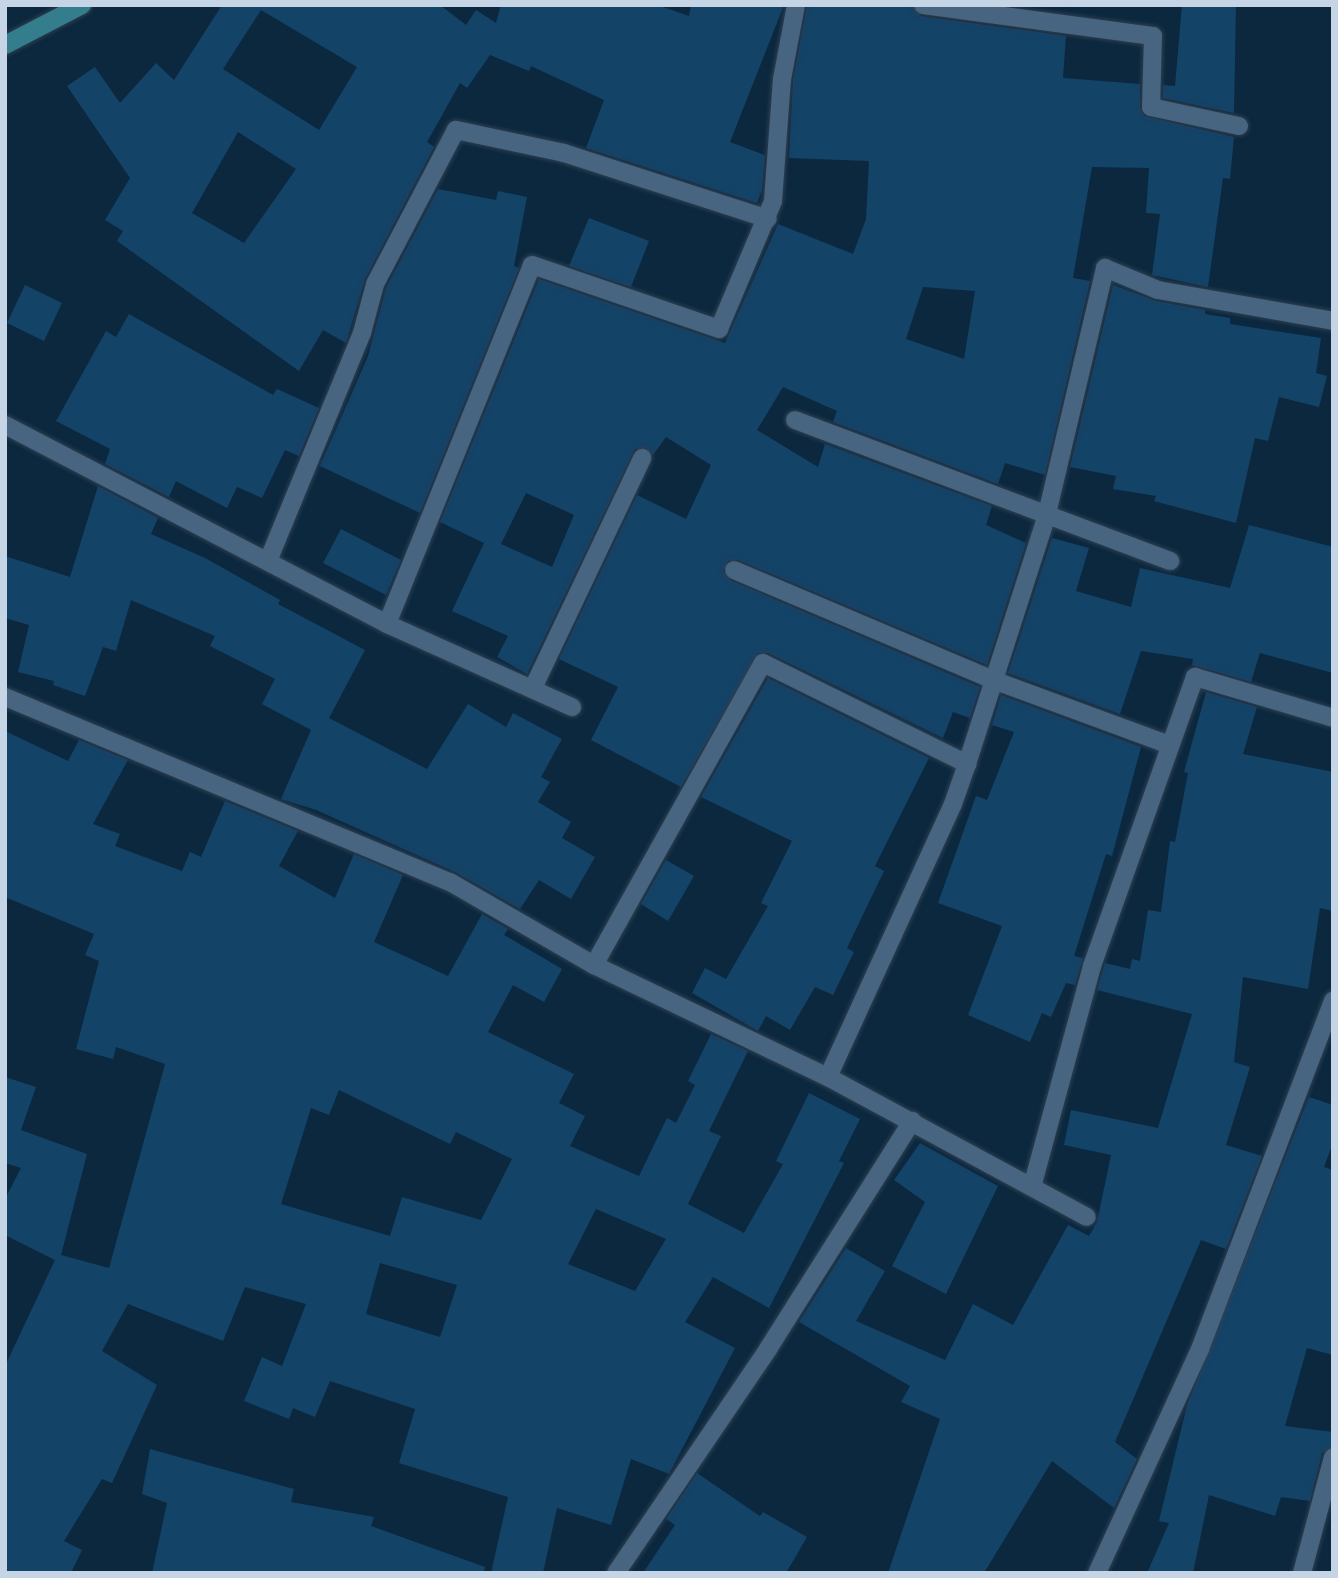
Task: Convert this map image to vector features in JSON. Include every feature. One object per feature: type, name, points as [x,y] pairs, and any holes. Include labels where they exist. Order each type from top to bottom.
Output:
[{"type":"main road","points":[[5,46],[82,5]]},
{"type":"street","points":[[387,624],[532,265],[719,329],[768,219],[782,79],[796,5]]},
{"type":"street","points":[[923,5],[1153,36],[1151,107],[1239,125]]},
{"type":"street","points":[[268,561],[362,333],[375,284],[456,130],[564,153],[768,219]]},
{"type":"street","points":[[828,1077],[953,804],[967,764],[1046,518],[1105,268],[1158,290],[1333,321]]},
{"type":"street","points":[[795,420],[1046,518],[1170,561]]},
{"type":"street","points":[[5,425],[387,624],[572,707]]},
{"type":"street","points":[[533,688],[642,458]]},
{"type":"street","points":[[734,570],[993,680],[1170,745]]},
{"type":"street","points":[[594,965],[763,663],[967,764]]},
{"type":"street","points":[[1032,1187],[1092,966],[1195,677],[1333,718]]},
{"type":"street","points":[[5,696],[450,881],[594,965],[828,1077],[1087,1217]]},
{"type":"street","points":[[1097,1573],[1200,1349],[1333,1001]]},
{"type":"street","points":[[615,1573],[768,1349],[912,1121]]},
{"type":"street","points":[[1302,1573],[1333,1457]]},
{"type":"building","points":[[222,5],[440,5],[466,25],[476,10],[496,23],[501,5],[657,5],[689,16],[691,5],[784,5],[730,142],[765,155],[762,190],[757,203],[586,148],[604,100],[531,66],[529,71],[490,55],[467,88],[460,83],[427,142],[434,147],[365,279],[346,343],[323,330],[299,371],[117,241],[123,231],[105,220],[130,178],[67,86],[95,67],[120,103],[156,63],[174,80]],"holes":[[[261,10],[357,67],[319,130],[223,69]],[[238,132],[296,169],[244,243],[192,213]]]},
{"type":"building","points":[[807,5],[912,5],[921,16],[1066,36],[1063,78],[1140,84],[1140,107],[1144,116],[1234,137],[1230,179],[1223,178],[1208,287],[1152,275],[1160,214],[1146,213],[1149,168],[1092,167],[1073,278],[1090,281],[1045,475],[1005,463],[998,484],[833,422],[837,411],[783,387],[757,430],[818,467],[825,444],[992,506],[986,525],[1026,543],[987,665],[738,560],[728,561],[723,571],[730,580],[980,687],[970,718],[953,712],[943,738],[768,653],[758,653],[681,787],[591,740],[618,687],[559,659],[637,495],[686,519],[711,465],[666,437],[653,455],[646,448],[635,449],[527,674],[497,657],[508,636],[452,611],[484,543],[440,522],[539,279],[725,343],[778,224],[853,254],[866,219],[869,161],[789,158],[793,80]],"holes":[[[923,287],[975,291],[964,359],[906,339]],[[526,493],[574,515],[552,567],[501,544]]]},
{"type":"building","points":[[1182,5],[1236,5],[1234,113],[1163,98],[1163,85],[1175,86]]},
{"type":"building","points":[[438,189],[496,200],[498,191],[527,197],[514,266],[519,268],[420,513],[320,466],[368,356],[386,288]]},
{"type":"building","points":[[589,218],[649,241],[631,287],[569,266]]},
{"type":"building","points":[[25,285],[62,303],[44,341],[7,323]]},
{"type":"building","points":[[1113,285],[1156,301],[1205,310],[1205,314],[1230,318],[1230,324],[1321,338],[1316,373],[1327,376],[1319,407],[1279,397],[1268,441],[1255,438],[1236,523],[1154,501],[1156,496],[1113,489],[1116,476],[1070,467]]},
{"type":"building","points":[[129,314],[273,395],[277,389],[319,408],[299,456],[285,450],[262,498],[237,487],[227,508],[176,481],[169,497],[105,464],[110,449],[56,421],[106,331],[116,337]]},
{"type":"building","points":[[98,486],[158,518],[151,534],[205,558],[280,600],[278,604],[365,650],[329,718],[427,769],[468,704],[506,727],[513,713],[562,739],[541,777],[550,782],[538,802],[571,822],[562,838],[595,857],[571,899],[539,880],[520,909],[455,872],[316,810],[281,799],[311,730],[262,704],[275,679],[210,646],[215,636],[131,600],[116,651],[103,647],[85,696],[53,685],[54,681],[18,672],[29,625],[5,618],[5,556],[70,577]]},
{"type":"building","points":[[1249,525],[1333,547],[1333,673],[1260,653],[1251,682],[1192,665],[1193,659],[1141,651],[1120,714],[1008,673],[1052,538],[1089,548],[1076,591],[1131,607],[1140,568],[1230,588]]},
{"type":"building","points":[[341,529],[401,560],[386,595],[323,563]]},
{"type":"building","points":[[768,678],[929,758],[875,866],[884,871],[847,948],[854,952],[833,995],[815,987],[790,1030],[766,1016],[758,1031],[692,993],[705,968],[726,979],[768,906],[761,903],[792,841],[701,797]]},
{"type":"building","points":[[1206,692],[1257,707],[1243,754],[1333,772],[1333,911],[1320,908],[1308,989],[1243,977],[1234,1062],[1250,1067],[1226,1145],[1262,1156],[1226,1249],[1201,1240],[1115,1442],[1137,1459],[1114,1508],[1052,1461],[984,1573],[888,1573],[940,1419],[901,1402],[910,1386],[799,1322],[846,1248],[885,1271],[856,1321],[945,1360],[973,1304],[1013,1325],[1068,1225],[1089,1236],[1097,1222],[1111,1155],[1064,1145],[1071,1110],[1158,1128],[1192,1014],[1097,990],[1105,963],[1130,969],[1132,959],[1140,961],[1148,910],[1161,912],[1170,841],[1175,842],[1188,773],[1184,772]]},
{"type":"building","points":[[1001,695],[1141,747],[1112,856],[1106,854],[1074,956],[1083,958],[1075,985],[1066,983],[1051,1017],[1042,1013],[1030,1042],[968,1015],[1002,926],[938,903],[976,796],[987,800],[1014,732],[992,725]]},
{"type":"building","points":[[5,731],[68,761],[79,740],[128,760],[93,824],[120,834],[115,846],[182,871],[190,852],[201,857],[225,801],[298,831],[279,866],[335,898],[354,854],[403,875],[374,942],[448,976],[482,914],[508,929],[504,935],[562,969],[544,1002],[513,985],[488,1032],[574,1074],[559,1103],[585,1116],[570,1146],[639,1176],[667,1118],[676,1123],[695,1085],[688,1081],[711,1034],[748,1051],[709,1131],[721,1136],[688,1204],[744,1233],[783,1164],[776,1161],[809,1093],[860,1119],[839,1161],[844,1163],[769,1308],[713,1277],[685,1322],[735,1348],[669,1474],[631,1459],[611,1525],[557,1508],[543,1573],[491,1573],[508,1497],[399,1463],[415,1409],[330,1381],[315,1417],[293,1408],[289,1419],[244,1401],[262,1357],[282,1366],[306,1304],[245,1287],[223,1341],[128,1304],[102,1351],[157,1385],[112,1483],[102,1479],[64,1541],[82,1550],[71,1573],[5,1573],[5,1366],[55,1260],[5,1235],[5,1199],[21,1168],[5,1163],[5,1077],[36,1087],[21,1130],[87,1154],[61,1255],[109,1268],[165,1064],[116,1047],[113,1059],[76,1049],[99,961],[85,955],[94,934],[5,897]],"holes":[[[339,1090],[450,1144],[456,1132],[512,1159],[481,1220],[402,1197],[390,1236],[281,1204],[311,1108],[329,1115]],[[596,1209],[666,1239],[635,1291],[568,1264]],[[380,1263],[457,1285],[440,1337],[366,1314]]]},
{"type":"building","points":[[666,860],[694,876],[668,921],[641,904]]},
{"type":"building","points":[[1309,1097],[1333,1105],[1333,1143],[1324,1167],[1333,1170],[1333,1355],[1307,1348],[1285,1426],[1333,1432],[1333,1446],[1322,1453],[1310,1501],[1281,1497],[1275,1516],[1209,1495],[1193,1573],[1147,1573],[1169,1523],[1159,1521],[1187,1405]]},
{"type":"building","points":[[920,1143],[998,1186],[946,1294],[892,1266],[925,1202],[894,1180]]},
{"type":"building","points":[[150,1449],[294,1489],[291,1502],[374,1517],[371,1526],[485,1567],[484,1573],[152,1573],[167,1503],[142,1494]]},
{"type":"building","points":[[697,1473],[760,1516],[763,1512],[807,1537],[786,1573],[643,1573],[675,1525],[666,1519]]}]
